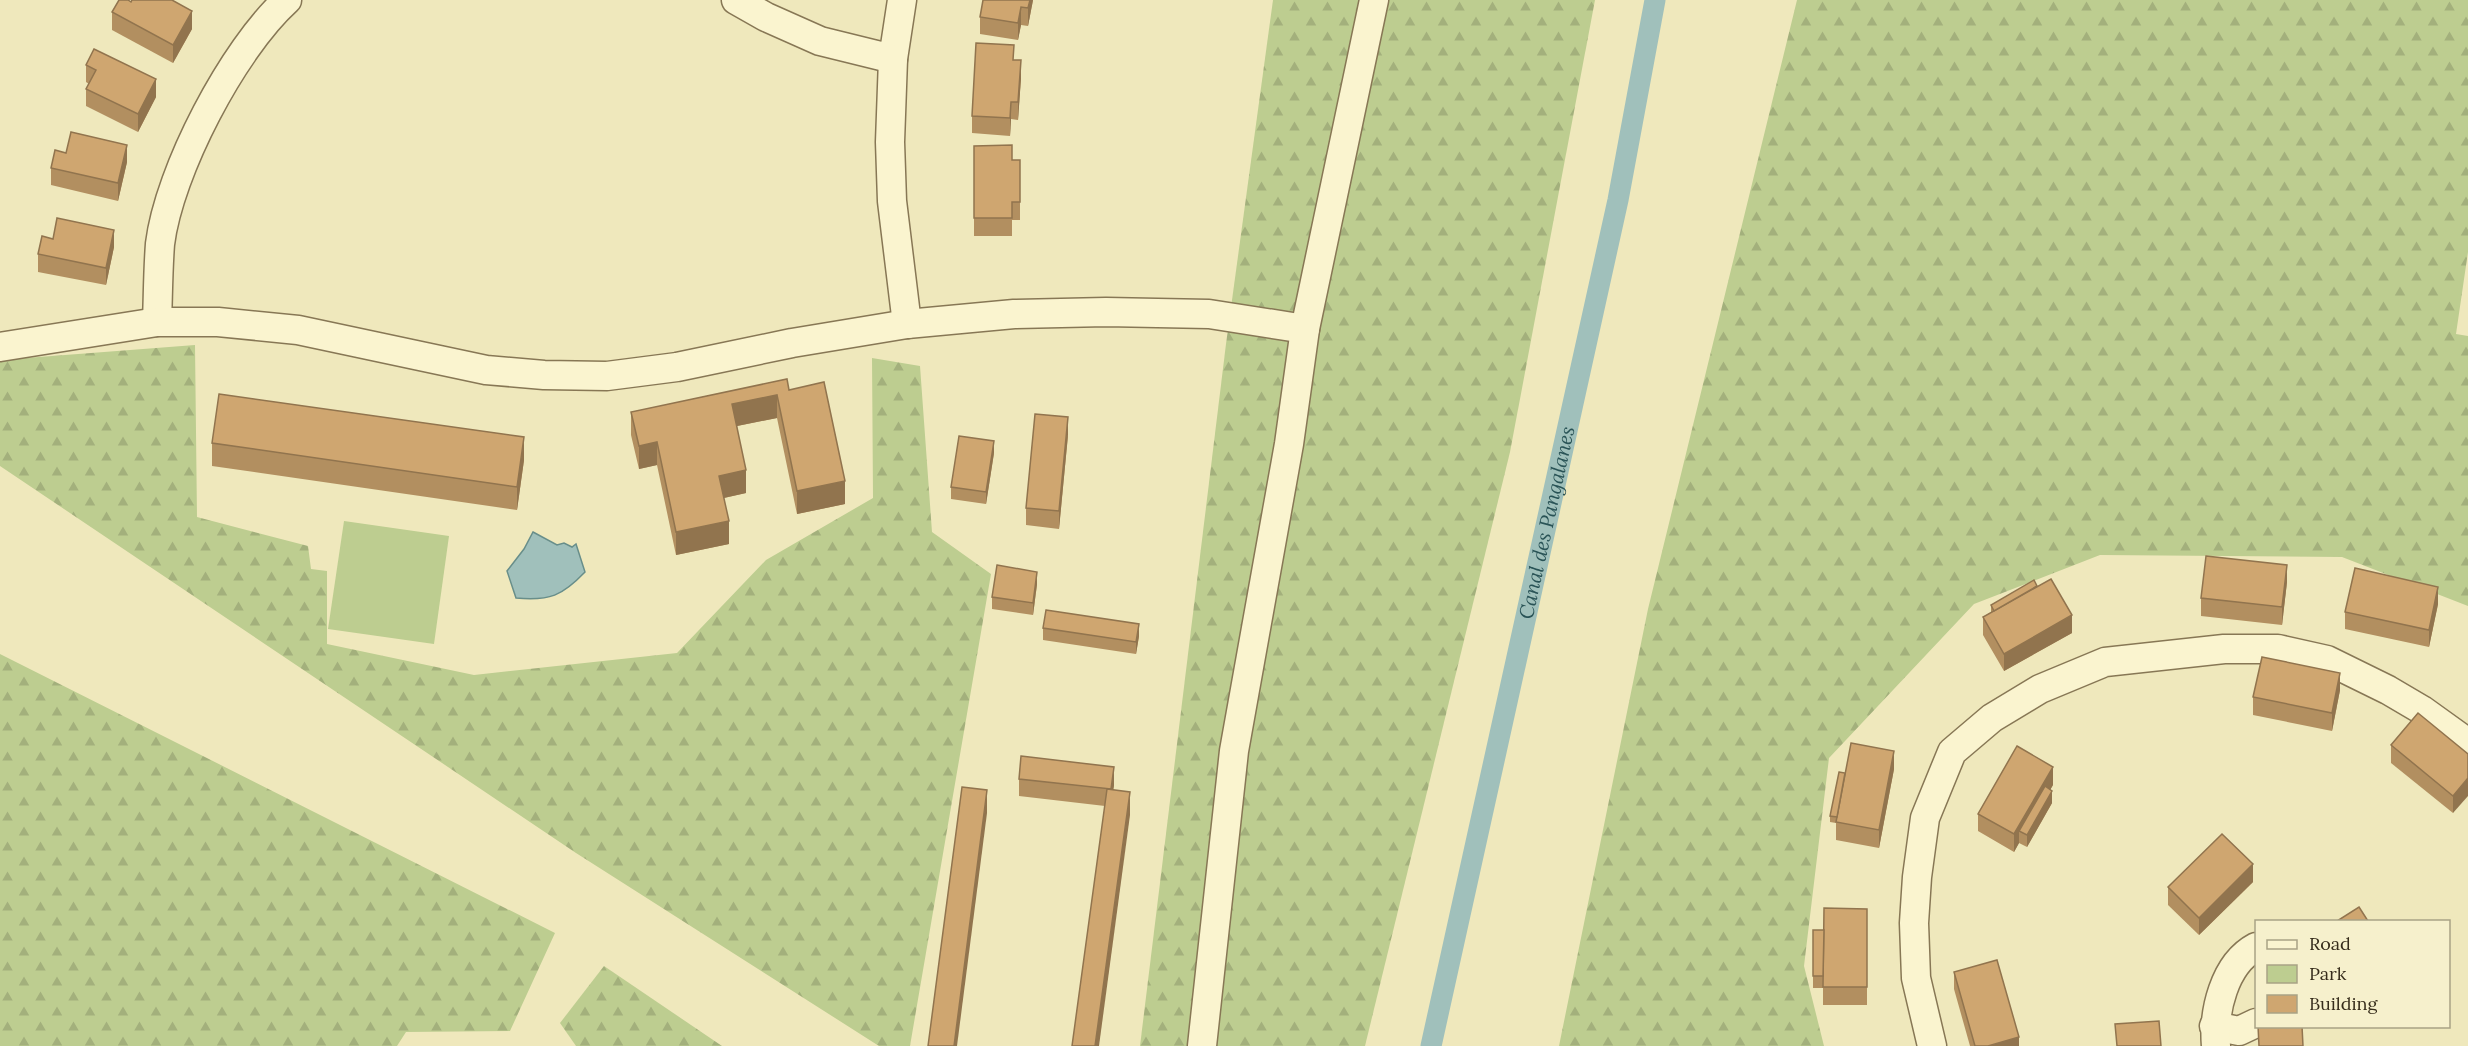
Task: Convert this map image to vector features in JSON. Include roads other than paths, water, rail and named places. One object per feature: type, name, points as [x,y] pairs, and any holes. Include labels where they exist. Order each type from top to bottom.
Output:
[{"type":"street","points":[[157,322],[160,243],[174,186],[198,129],[236,62],[287,0]]},
{"type":"street","points":[[736,0],[766,17],[820,41],[893,59]]},
{"type":"street","points":[[902,0],[893,59],[890,142],[892,201],[907,324]]},
{"type":"street","points":[[1202,1046],[1234,751],[1289,444],[1305,328],[1374,0]]},
{"type":"street","points":[[0,347],[157,322],[218,322],[298,330],[486,370],[565,376],[607,376],[676,367],[792,343],[907,324],[1014,314],[1106,312],[1209,314],[1305,328]]},
{"type":"street","points":[[1932,1046],[1916,978],[1914,923],[1917,877],[1925,818],[1952,752],[1992,718],[2040,688],[2105,662],[2224,649],[2278,649],[2327,660],[2405,700],[2468,743]]},
{"type":"street","points":[[2255,948],[2247,952],[2221,993],[2215,1036],[2239,1031],[2255,1023]]},
{"type":"water","points":[[533,532],[557,545],[564,543],[572,547],[576,544],[585,572],[569,587],[555,595],[538,599],[516,598],[507,571],[524,549]]},
{"type":"waterway","name":"Canal des Pangalanes","points":[[1431,1046],[1618,200],[1655,0]]}]
